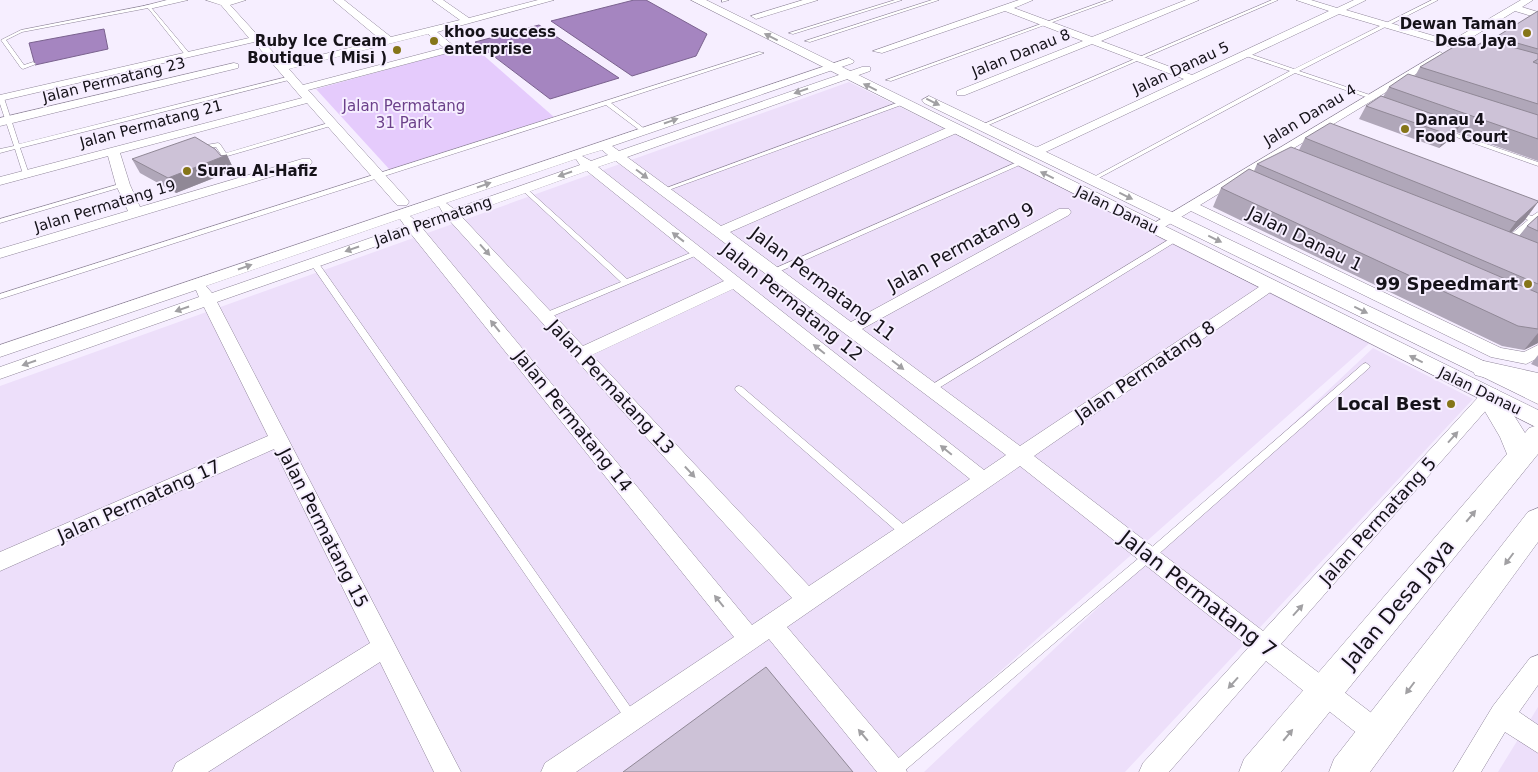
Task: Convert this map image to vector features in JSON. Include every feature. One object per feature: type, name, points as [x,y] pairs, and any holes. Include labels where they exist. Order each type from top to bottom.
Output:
[{"type":"main road","points":[[1484,369],[1538,382]]},
{"type":"main road","points":[[1490,396],[1530,446]]},
{"type":"main road","name":"Jalan Desa Jaya","points":[[1257,772],[1530,446]]},
{"type":"main road","points":[[1347,772],[1538,520]]},
{"type":"street","points":[[149,6],[183,0]]},
{"type":"street","points":[[211,0],[224,2],[241,0]]},
{"type":"street","points":[[338,0],[388,40]]},
{"type":"street","points":[[437,0],[466,20]]},
{"type":"street","points":[[282,68],[549,0]]},
{"type":"street","name":"Jalan Danau","points":[[697,0],[830,67],[866,69],[1538,396]]},
{"type":"street","name":"Jalan Danau","points":[[724,0],[828,51],[848,68],[902,103],[1538,420]]},
{"type":"street","points":[[756,16],[813,0]]},
{"type":"street","points":[[878,51],[1028,0]]},
{"type":"street","name":"Jalan Danau 8","points":[[962,93],[1194,0]]},
{"type":"street","points":[[1301,0],[1386,25],[1451,50],[1493,56]]},
{"type":"street","name":"Jalan Danau 5","points":[[1037,152],[1361,0]]},
{"type":"street","name":"Jalan Danau 4","points":[[1154,228],[1237,182],[1275,155],[1315,135],[1528,0]]},
{"type":"street","name":"Jalan Permatang 14","points":[[224,2],[378,176],[406,214],[750,639]]},
{"type":"street","points":[[1005,8],[1193,79]]},
{"type":"street","points":[[1514,8],[1538,15]]},
{"type":"street","name":"Jalan Permatang 21","points":[[0,181],[112,151],[451,49],[429,30]]},
{"type":"street","points":[[0,98],[256,39]]},
{"type":"street","name":"Jalan Permatang 23","points":[[4,121],[234,66]]},
{"type":"street","name":"Jalan Permatang","points":[[0,373],[438,201],[830,67]]},
{"type":"street","name":"Jalan Permatang","points":[[0,351],[203,292],[314,263],[406,214],[452,214],[618,156],[848,68]]},
{"type":"street","points":[[1393,84],[1411,90]]},
{"type":"street","points":[[720,232],[955,129]]},
{"type":"street","name":"Jalan Permatang 11","points":[[603,145],[1020,456]]},
{"type":"street","points":[[112,151],[123,185],[136,213]]},
{"type":"street","name":"Jalan Permatang 12","points":[[574,154],[984,480]]},
{"type":"street","points":[[1275,155],[1294,162]]},
{"type":"street","name":"Jalan Permatang 19","points":[[0,254],[306,162]]},
{"type":"street","name":"Jalan Permatang 13","points":[[438,201],[808,600]]},
{"type":"street","name":"Jalan Danau 1","points":[[1191,206],[1497,353],[1526,358],[1538,351]]},
{"type":"street","name":"Jalan Permatang 9","points":[[850,329],[1064,212]]},
{"type":"street","points":[[581,354],[734,282]]},
{"type":"street","name":"Jalan Permatang 8","points":[[567,768],[632,719],[1270,286]]},
{"type":"street","name":"Jalan Permatang 15","points":[[203,292],[448,772]]},
{"type":"street","name":"Jalan Permatang 5","points":[[1152,772],[1490,396]]},
{"type":"street","name":"Jalan Permatang 17","points":[[0,562],[279,439]]},
{"type":"street","name":"Jalan Permatang 7","points":[[1020,456],[1377,733]]},
{"type":"street","points":[[770,625],[894,772]]},
{"type":"street","points":[[185,772],[384,647]]},
{"type":"street","points":[[1466,772],[1502,715],[1538,666]]},
{"type":"street","points":[[1502,715],[1538,740]]},
{"type":"lane","points":[[792,33],[900,0]]},
{"type":"lane","points":[[808,41],[937,0]]},
{"type":"lane","points":[[889,80],[1111,0]]},
{"type":"lane","points":[[982,126],[1276,0]]},
{"type":"lane","points":[[1093,179],[1294,71],[1436,0]]},
{"type":"lane","points":[[33,64],[23,67],[3,40],[21,31],[149,6],[188,55]]},
{"type":"lane","points":[[0,297],[761,53]]},
{"type":"lane","points":[[1245,54],[1294,71],[1368,102]]},
{"type":"lane","points":[[0,151],[291,78]]},
{"type":"lane","points":[[0,98],[4,121],[26,174]]},
{"type":"lane","points":[[606,102],[644,131]]},
{"type":"lane","points":[[664,190],[902,103]]},
{"type":"lane","points":[[194,149],[215,144],[225,158],[332,124]]},
{"type":"lane","points":[[1436,128],[1538,164]]},
{"type":"lane","points":[[773,272],[1022,162]]},
{"type":"lane","points":[[0,221],[123,185]]},
{"type":"lane","points":[[524,189],[626,282]]},
{"type":"lane","points":[[1506,209],[1535,217]]},
{"type":"lane","points":[[1502,248],[1535,217]]},
{"type":"lane","points":[[930,389],[1176,239]]},
{"type":"lane","points":[[545,316],[698,253]]},
{"type":"lane","points":[[314,263],[632,719]]},
{"type":"lane","points":[[894,772],[1149,556],[1366,366]]},
{"type":"lane","points":[[739,389],[906,533]]},
{"type":"shaded area","points":[[634,0],[646,0],[707,34],[696,56],[632,76],[551,21]]},
{"type":"shaded area","points":[[539,25],[619,78],[550,99],[475,42]]},
{"type":"shaded area","points":[[104,29],[108,49],[35,65],[29,43]]},
{"type":"shaded area","points":[[849,82],[1373,340],[887,772],[0,772],[0,386]]},
{"type":"shaded area","points":[[1373,348],[1473,399],[1125,772],[924,772]]},
{"type":"shaded area","points":[[1538,707],[1538,772],[1498,772]]},
{"type":"green space","name":"Jalan Permatang 31 Park","points":[[473,46],[554,117],[390,170],[316,89]]},
{"type":"building","name":"Dewan Taman Desa Jaya","points":[[1538,11],[1538,49],[1496,37]]},
{"type":"building","points":[[1486,40],[1538,54],[1538,59],[1533,62],[1538,64],[1538,104],[1420,67],[1462,42],[1476,46]]},
{"type":"building","points":[[1408,74],[1538,115],[1538,139],[1389,87]]},
{"type":"building","points":[[1381,96],[1461,124],[1447,134],[1366,106]]},
{"type":"building","points":[[1330,123],[1538,202],[1516,222],[1305,138]]},
{"type":"building","points":[[195,137],[215,149],[221,156],[227,155],[168,178],[132,159]]},
{"type":"building","points":[[1291,147],[1538,243],[1538,284],[1257,164]]},
{"type":"building","points":[[1249,169],[1538,293],[1538,329],[1518,326],[1221,188]]},
{"type":"building","points":[[1538,216],[1538,231],[1527,226]]},
{"type":"building","points":[[766,667],[853,772],[623,772]]},
{"type":"place","name":"Dewan Taman Desa Jaya","points":[[1527,33]]},
{"type":"place","name":"khoo success enterprise","points":[[434,41]]},
{"type":"place","name":"Ruby Ice Cream Boutique ( Misi )","points":[[397,50]]},
{"type":"place","name":"Danau 4 Food Court","points":[[1405,129]]},
{"type":"place","name":"Surau Al-Hafiz","points":[[187,171]]},
{"type":"place","name":"99 Speedmart","points":[[1528,284]]},
{"type":"place","name":"Local Best","points":[[1451,404]]}]
